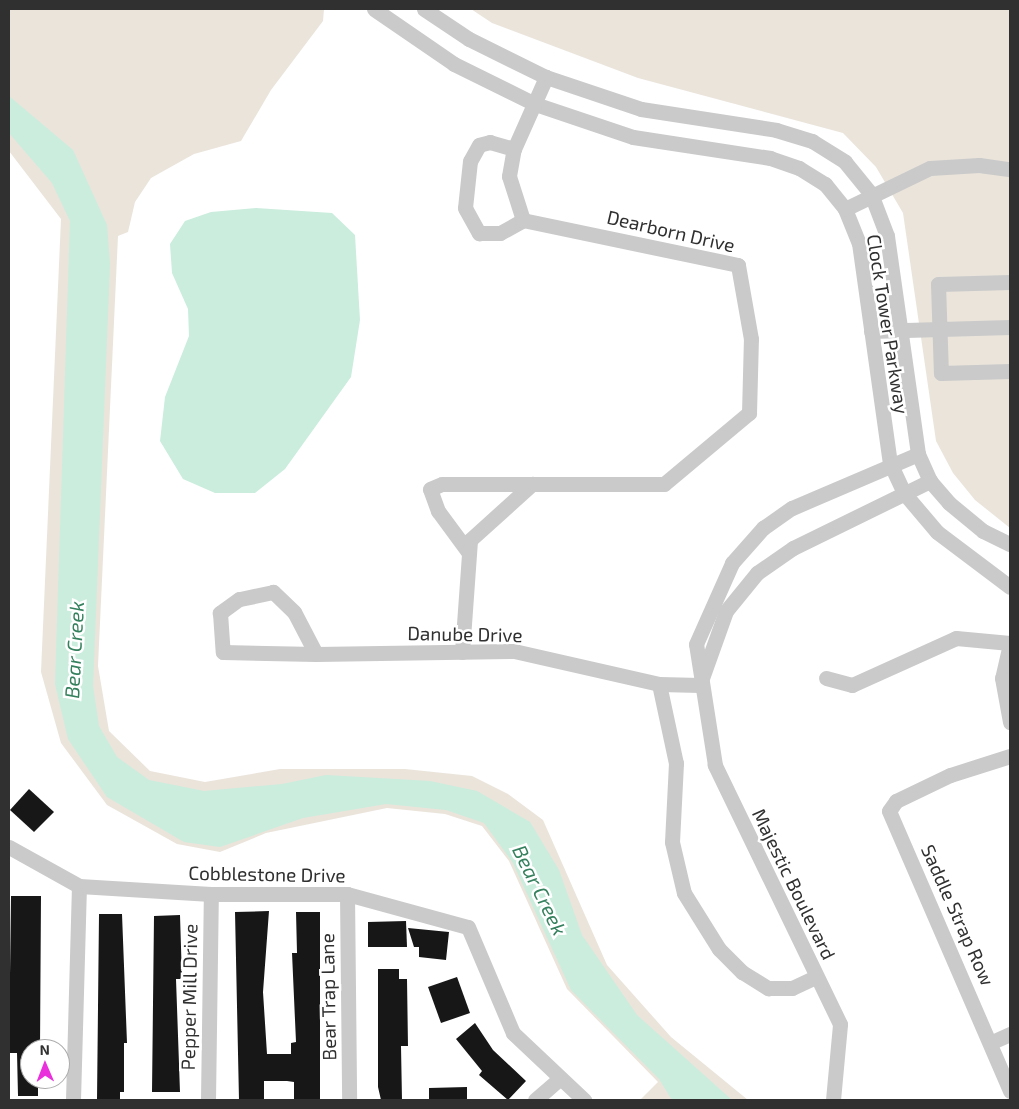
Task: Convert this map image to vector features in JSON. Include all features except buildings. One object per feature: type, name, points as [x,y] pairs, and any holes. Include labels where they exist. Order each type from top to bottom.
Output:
[{"type":"street","name":"Clock Tower Parkway","points":[[424,9],[469,39],[546,77],[641,109],[776,130],[812,141],[844,162],[871,194],[887,236],[918,454],[930,481],[982,530],[1010,544]]},
{"type":"street","name":"Clock Tower Parkway","points":[[380,11],[454,64],[535,104],[633,137],[770,158],[799,168],[825,184],[845,209],[859,243],[890,463],[904,493],[937,532],[1010,587]]},
{"type":"street","points":[[514,149],[490,142],[479,145],[470,161],[465,208],[479,233],[500,233],[524,220],[509,176],[514,149],[546,77]]},
{"type":"street","points":[[845,209],[871,194],[930,168],[979,164],[1010,169]]},
{"type":"street","name":"Dearborn Drive","points":[[524,220],[738,264],[751,339],[749,413],[664,484],[532,484]]},
{"type":"street","points":[[1010,282],[938,284],[941,373],[1010,371]]},
{"type":"street","points":[[872,331],[1010,327]]},
{"type":"street","name":"Majestic Boulevard","points":[[833,1100],[840,1024],[715,765],[700,685],[696,644],[712,600],[732,563],[763,528],[792,508],[890,463],[918,454]]},
{"type":"street","name":"Majestic Boulevard","points":[[700,685],[726,611],[758,573],[793,548],[930,481]]},
{"type":"street","points":[[469,553],[438,511],[430,489],[442,484],[532,484]]},
{"type":"street","points":[[462,652],[470,540],[532,484]]},
{"type":"street","name":"Danube Drive","points":[[316,654],[294,612],[273,592],[239,599],[220,613],[223,652],[316,654],[514,651],[659,684],[700,685]]},
{"type":"street","points":[[826,678],[852,685],[956,638],[1010,643],[1002,678],[1010,722]]},
{"type":"street","points":[[659,684],[676,763],[672,842],[684,893],[720,950],[748,976],[768,988],[792,988],[816,977]]},
{"type":"street","name":"Saddle Strap Row","points":[[1010,756],[950,775],[896,801],[889,812],[992,1042],[1010,1091]]},
{"type":"street","name":"Cobblestone Drive","points":[[9,847],[79,886],[210,894],[347,894],[468,927],[513,1033],[584,1100]]},
{"type":"street","points":[[74,1100],[79,886]]},
{"type":"street","name":"Pepper Mill Drive","points":[[208,1100],[210,894]]},
{"type":"street","name":"Bear Trap Lane","points":[[347,894],[349,1100]]},
{"type":"street","points":[[992,1042],[1010,1034]]},
{"type":"street","points":[[535,1100],[560,1078]]},
{"type":"shaded area","points":[[9,9],[324,9],[323,21],[271,90],[241,141],[194,154],[151,178],[135,202],[128,232],[118,236],[98,666],[109,731],[150,771],[205,782],[280,769],[405,769],[472,776],[508,794],[543,820],[607,965],[671,1037],[748,1100],[640,1100],[658,1082],[567,989],[509,861],[482,826],[445,814],[387,808],[266,833],[220,852],[177,844],[107,805],[61,743],[41,672],[61,219],[9,151]]},
{"type":"shaded area","points":[[471,9],[1010,9],[1010,528],[975,500],[953,473],[936,441],[903,213],[876,167],[843,133],[638,78],[492,23]]},
{"type":"water","name":"Bear Creek","points":[[9,96],[73,150],[107,225],[110,264],[93,686],[99,726],[117,757],[149,780],[204,791],[282,784],[326,775],[430,781],[477,791],[530,822],[559,870],[582,935],[637,1015],[732,1100],[672,1100],[659,1079],[571,990],[513,863],[484,823],[446,810],[386,804],[303,818],[220,847],[184,842],[107,797],[68,739],[55,684],[70,221],[52,183],[9,133]]},
{"type":"water","points":[[256,208],[332,213],[355,235],[360,320],[351,377],[285,469],[255,493],[215,493],[183,479],[160,441],[165,397],[189,336],[188,309],[172,273],[170,244],[185,221],[211,212]]}]
